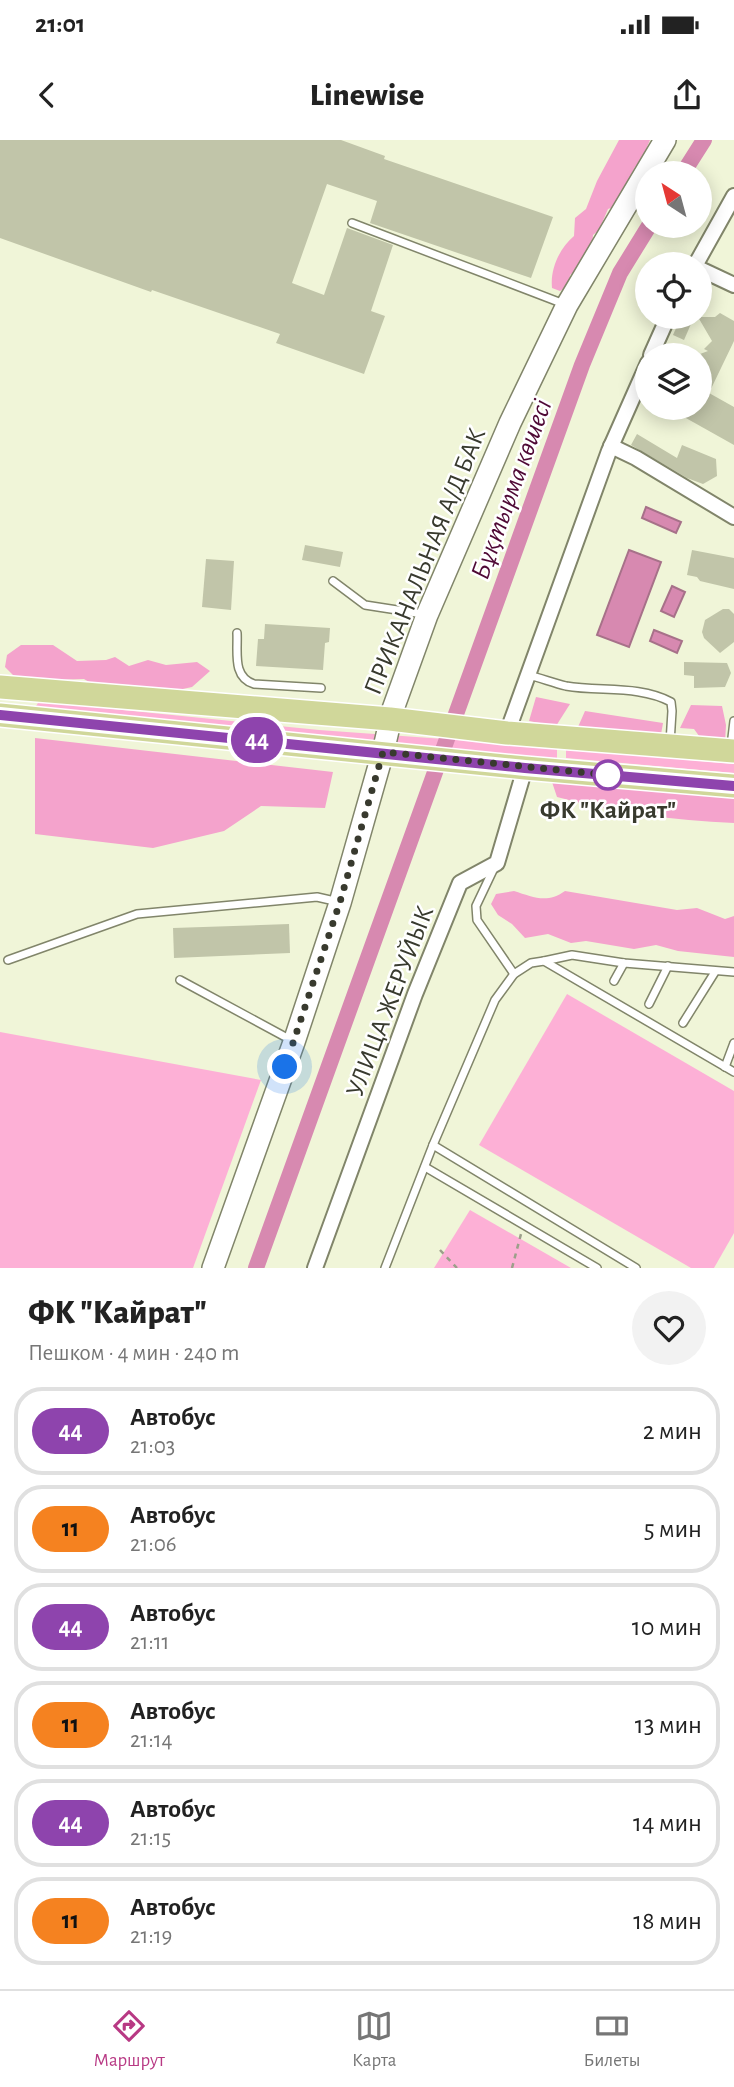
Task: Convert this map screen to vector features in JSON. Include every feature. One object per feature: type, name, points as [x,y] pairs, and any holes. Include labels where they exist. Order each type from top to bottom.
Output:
[{"type":"main road","name":"ПРИКАНАЛЬНАЯ А/Д БАК","points":[[213,1268],[294,1042],[392,753],[390,719],[427,615],[510,423],[567,305],[665,140]]},
{"type":"main road","points":[[732,751],[435,725],[280,698],[11,688],[9,716],[525,768],[734,786]]},
{"type":"street","points":[[703,252],[734,196]]},
{"type":"street","points":[[712,275],[734,285]]},
{"type":"street","points":[[499,732],[527,675],[611,446],[635,392]]},
{"type":"street","points":[[611,446],[636,458],[734,517]]},
{"type":"street","points":[[497,863],[525,768]]},
{"type":"street","name":"УЛИЦА ЖЕРУЙЫК","points":[[315,1268],[415,994],[460,883],[497,863]]},
{"type":"lane","points":[[352,223],[567,305]]},
{"type":"lane","points":[[333,581],[365,605],[427,615]]},
{"type":"lane","points":[[237,634],[238,673],[242,678],[280,698],[321,688]]},
{"type":"lane","points":[[527,675],[567,686],[661,696],[671,702],[673,711],[670,747]]},
{"type":"lane","points":[[732,751],[734,721]]},
{"type":"lane","points":[[497,863],[476,906],[477,920],[514,974]]},
{"type":"lane","points":[[8,960],[137,914],[317,897],[340,902]]},
{"type":"lane","points":[[385,1268],[433,1144],[495,1000],[514,974],[531,963],[572,954],[624,963],[734,972]]},
{"type":"lane","points":[[544,961],[734,1073]]},
{"type":"lane","points":[[614,981],[624,963]]},
{"type":"lane","points":[[649,1004],[668,966]]},
{"type":"lane","points":[[682,1023],[715,972]]},
{"type":"lane","points":[[180,979],[294,1042]]},
{"type":"lane","points":[[724,1067],[734,1043]]},
{"type":"lane","points":[[433,1144],[636,1268]]},
{"type":"lane","points":[[425,1167],[597,1268]]},
{"type":"path","points":[[512,1268],[524,1225]]},
{"type":"path","points":[[440,1250],[457,1268]]},
{"type":"shaded area","points":[[619,140],[650,140],[641,161],[635,161],[635,167],[614,207],[608,209],[599,230],[593,235],[586,258],[570,275],[569,285],[560,291],[552,288],[557,259],[574,236],[575,218],[586,209],[597,181]]},
{"type":"shaded area","points":[[646,507],[681,522],[676,533],[642,518]]},
{"type":"shaded area","points":[[629,550],[661,562],[629,647],[597,635]]},
{"type":"shaded area","points":[[672,586],[685,592],[674,617],[661,611]]},
{"type":"shaded area","points":[[654,630],[682,641],[677,653],[650,641]]},
{"type":"shaded area","points":[[21,645],[53,645],[77,661],[115,657],[129,666],[148,660],[166,665],[197,662],[210,671],[192,687],[164,693],[96,686],[84,679],[51,680],[14,676],[5,667],[7,655]]},
{"type":"shaded area","points":[[536,697],[570,704],[556,726],[529,721]]},
{"type":"shaded area","points":[[44,702],[319,730],[557,747],[557,759],[317,740],[39,709],[36,706]]},
{"type":"shaded area","points":[[691,705],[722,706],[726,725],[725,743],[702,740],[694,729],[680,728]]},
{"type":"shaded area","points":[[585,711],[663,723],[660,740],[578,727]]},
{"type":"shaded area","points":[[35,738],[333,772],[325,808],[261,806],[224,831],[153,848],[35,834]]},
{"type":"shaded area","points":[[566,749],[734,764],[734,773],[566,758]]},
{"type":"shaded area","points":[[568,776],[734,790],[734,823],[644,815],[557,797],[552,782]]},
{"type":"shaded area","points":[[514,891],[546,898],[565,891],[677,910],[697,908],[725,919],[734,916],[734,957],[678,951],[656,945],[634,949],[586,941],[571,943],[548,934],[525,938],[512,924],[498,915],[491,904],[496,894]]},
{"type":"shaded area","points":[[567,994],[734,1091],[734,1233],[714,1268],[691,1268],[479,1145]]},
{"type":"shaded area","points":[[0,1032],[261,1080],[193,1268],[0,1268]]},
{"type":"shaded area","points":[[470,1210],[571,1268],[434,1268]]},
{"type":"building","points":[[0,140],[341,140],[385,156],[384,159],[553,217],[531,278],[370,223],[377,201],[327,184],[292,283],[324,295],[347,228],[393,245],[371,311],[385,316],[364,374],[276,343],[280,334],[152,290],[151,292],[0,238]]},
{"type":"building","points":[[720,313],[734,321],[734,341],[712,387],[712,341],[705,329],[712,329],[712,317]]},
{"type":"building","points":[[676,329],[689,329],[684,340],[673,335]]},
{"type":"building","points":[[712,395],[734,407],[734,445],[689,420],[712,420]]},
{"type":"building","points":[[637,434],[677,458],[682,445],[716,459],[717,476],[703,484],[687,478],[631,445]]},
{"type":"building","points":[[305,545],[343,552],[340,567],[302,560]]},
{"type":"building","points":[[692,550],[734,558],[734,589],[687,575]]},
{"type":"building","points":[[206,559],[234,561],[231,610],[202,607]]},
{"type":"building","points":[[723,609],[729,609],[734,614],[734,642],[720,653],[704,638],[702,632],[705,620]]},
{"type":"building","points":[[265,624],[330,628],[329,642],[325,643],[323,670],[256,666],[258,639],[264,639]]},
{"type":"building","points":[[684,662],[727,663],[731,673],[725,687],[694,688],[694,676],[684,675]]},
{"type":"building","points":[[289,924],[290,953],[174,958],[173,928]]},
{"type":"waterway","name":"Бұқтырма көшесі","points":[[691,161],[704,140]]},
{"type":"waterway","name":"Бұқтырма көшесі","points":[[256,1268],[582,365],[620,273],[642,238]]},
{"type":"bus line","name":"44","points":[[0,715],[525,768],[734,786]]},
{"type":"place","name":"ФК \"Кайрат\"","points":[[608,775]]},
{"type":"route","points":[[285,1067],[340,902],[383,752],[608,775]]}]
